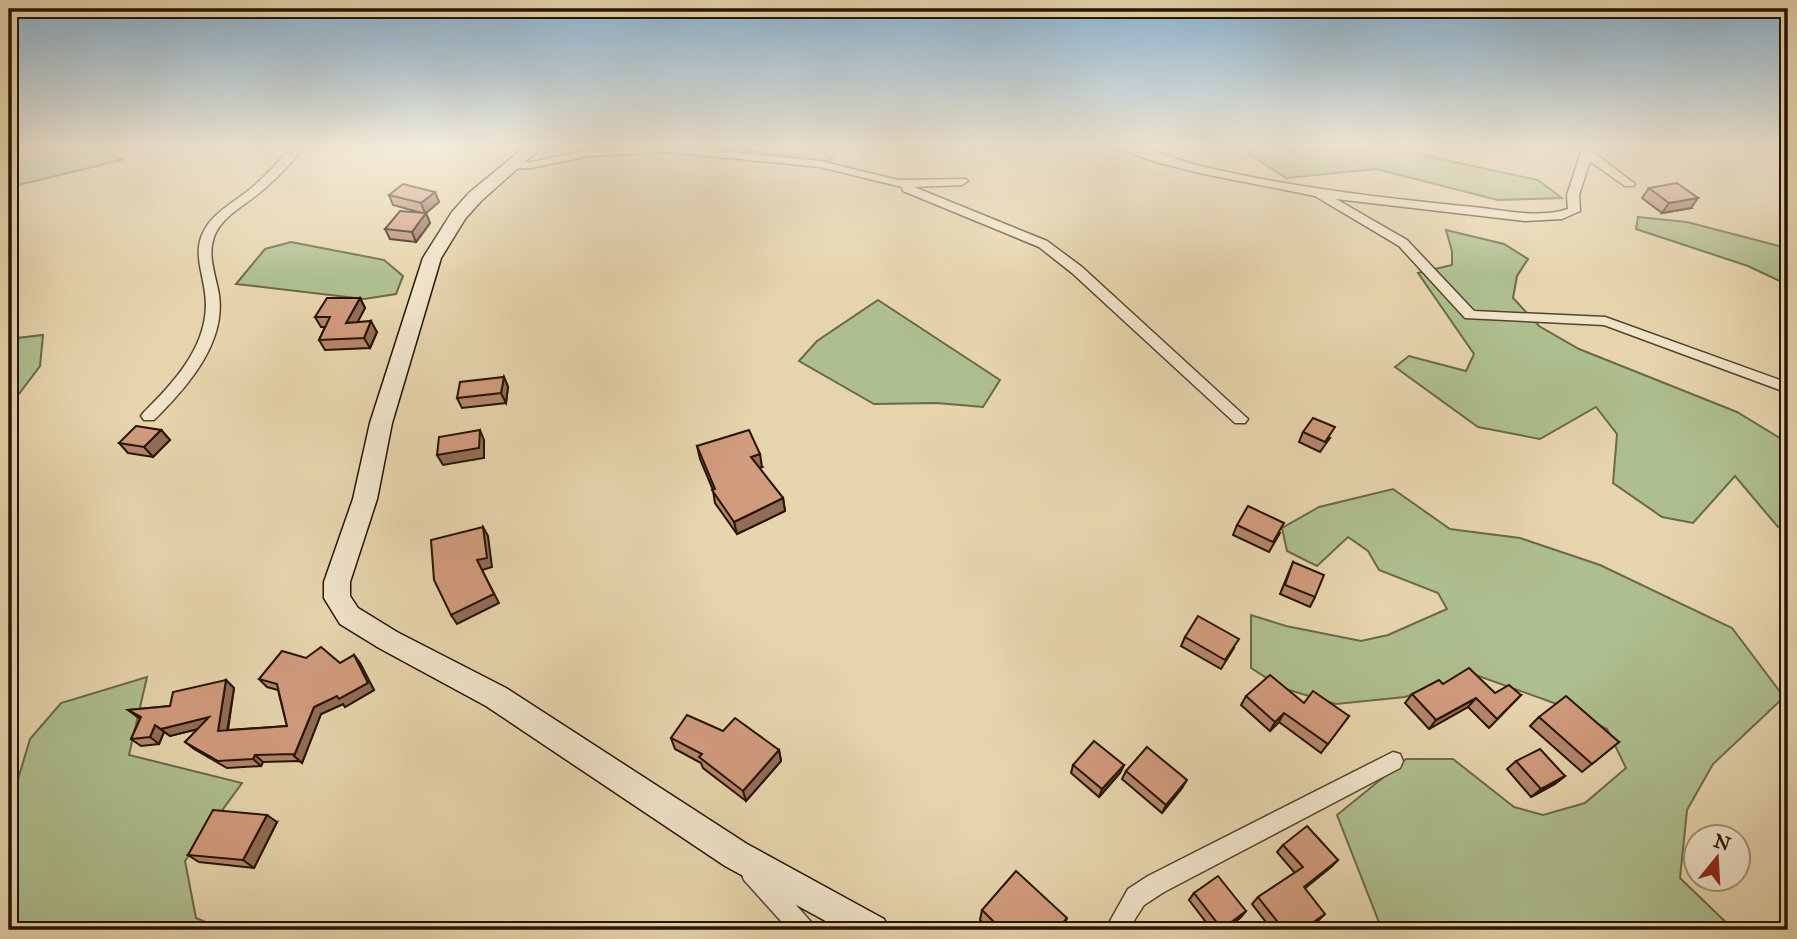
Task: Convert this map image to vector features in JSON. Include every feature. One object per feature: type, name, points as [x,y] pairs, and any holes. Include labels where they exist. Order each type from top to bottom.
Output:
[{"type":"main road","points":[[485,190],[458,216],[432,258],[381,424],[365,499],[337,582],[337,598],[349,616],[388,640],[496,697],[736,855],[873,930]]},
{"type":"street","points":[[149,416],[172,396],[190,372],[210,325],[214,305],[204,252],[214,225],[257,190]]},
{"type":"street","points":[[913,190],[1043,244],[1077,270],[1240,419]]},
{"type":"street","points":[[1306,190],[1432,207],[1544,218],[1562,216],[1574,211],[1575,190]]},
{"type":"street","points":[[1313,191],[1404,243],[1471,315],[1605,321],[1788,388]]},
{"type":"street","points":[[1116,930],[1136,897],[1156,884],[1393,761]]},
{"type":"street","points":[[736,855],[803,930]]},
{"type":"green space","points":[[1458,190],[1551,190],[1562,198],[1498,200]]},
{"type":"green space","points":[[1638,217],[1687,222],[1783,247],[1788,246],[1788,285],[1748,266],[1636,229]]},
{"type":"green space","points":[[1446,230],[1504,244],[1528,259],[1517,276],[1513,298],[1539,326],[1579,349],[1737,412],[1788,443],[1788,532],[1778,527],[1735,476],[1693,523],[1662,517],[1613,483],[1617,434],[1596,407],[1540,439],[1478,427],[1395,367],[1409,356],[1466,371],[1474,354],[1418,273],[1452,265],[1452,251]]},
{"type":"green space","points":[[291,242],[384,260],[403,276],[396,294],[364,299],[236,284],[265,249]]},
{"type":"green space","points":[[878,300],[1000,380],[983,407],[937,403],[874,404],[799,361],[817,341]]},
{"type":"green space","points":[[43,335],[40,366],[9,407],[9,339]]},
{"type":"green space","points":[[1393,489],[1450,529],[1520,538],[1600,565],[1732,628],[1784,697],[1713,764],[1687,810],[1686,824],[1682,824],[1680,878],[1682,894],[1697,894],[1734,930],[1382,930],[1337,815],[1406,759],[1453,759],[1514,807],[1543,815],[1585,803],[1626,768],[1607,729],[1554,703],[1473,674],[1405,697],[1336,704],[1282,688],[1251,668],[1251,615],[1286,626],[1361,641],[1388,635],[1447,609],[1438,593],[1379,570],[1368,551],[1348,537],[1317,566],[1287,551],[1282,528],[1319,507]]},
{"type":"green space","points":[[147,677],[129,755],[242,783],[185,861],[196,918],[217,927],[218,930],[9,930],[9,796],[15,789],[30,739],[61,703]]},
{"type":"building","points":[[396,190],[435,192],[421,203],[389,195]]},
{"type":"building","points":[[1651,190],[1687,190],[1698,198],[1669,203]]},
{"type":"building","points":[[400,211],[426,213],[412,232],[385,229]]},
{"type":"building","points":[[327,298],[360,298],[346,323],[371,321],[364,338],[319,340],[330,317],[315,317]]},
{"type":"building","points":[[504,377],[501,393],[457,398],[460,382]]},
{"type":"building","points":[[1313,418],[1335,427],[1325,442],[1303,432]]},
{"type":"building","points":[[136,426],[161,430],[144,447],[119,443]]},
{"type":"building","points":[[480,430],[479,448],[437,455],[439,437]]},
{"type":"building","points":[[749,430],[760,454],[751,457],[783,498],[734,522],[712,490],[715,489],[697,446]]},
{"type":"building","points":[[1248,506],[1284,523],[1273,542],[1237,525]]},
{"type":"building","points":[[483,527],[487,558],[477,560],[494,594],[451,615],[434,580],[431,540]]},
{"type":"building","points":[[1293,562],[1324,575],[1315,597],[1285,585]]},
{"type":"building","points":[[1198,616],[1239,639],[1225,660],[1185,637]]},
{"type":"building","points":[[321,647],[340,663],[354,655],[368,683],[339,699],[337,696],[314,707],[294,756],[255,755],[253,759],[218,761],[185,742],[209,717],[161,729],[155,725],[150,737],[131,739],[141,717],[128,710],[170,706],[173,692],[226,680],[218,731],[287,726],[277,684],[259,679],[282,651],[306,658]]},
{"type":"building","points":[[1469,668],[1495,693],[1509,685],[1521,695],[1497,719],[1476,698],[1436,720],[1412,694],[1439,680],[1443,684]]},
{"type":"building","points":[[1270,675],[1304,703],[1313,691],[1349,716],[1328,744],[1284,713],[1275,722],[1246,696]]},
{"type":"building","points":[[1566,696],[1619,742],[1592,764],[1539,717]]},
{"type":"building","points":[[687,715],[723,731],[735,718],[779,750],[743,791],[699,757],[702,754],[671,738]]},
{"type":"building","points":[[1094,741],[1124,765],[1102,789],[1073,765]]},
{"type":"building","points":[[1147,747],[1187,780],[1166,805],[1126,771]]},
{"type":"building","points":[[1540,749],[1565,776],[1541,789],[1516,761]]},
{"type":"building","points":[[213,810],[267,815],[243,860],[188,855]]},
{"type":"building","points":[[1307,826],[1338,860],[1304,887],[1325,914],[1302,930],[1284,930],[1258,897],[1303,867],[1283,845]]},
{"type":"building","points":[[1016,871],[1067,918],[1057,930],[1002,930],[982,910]]},
{"type":"building","points":[[1218,876],[1246,911],[1222,929],[1194,893]]}]
